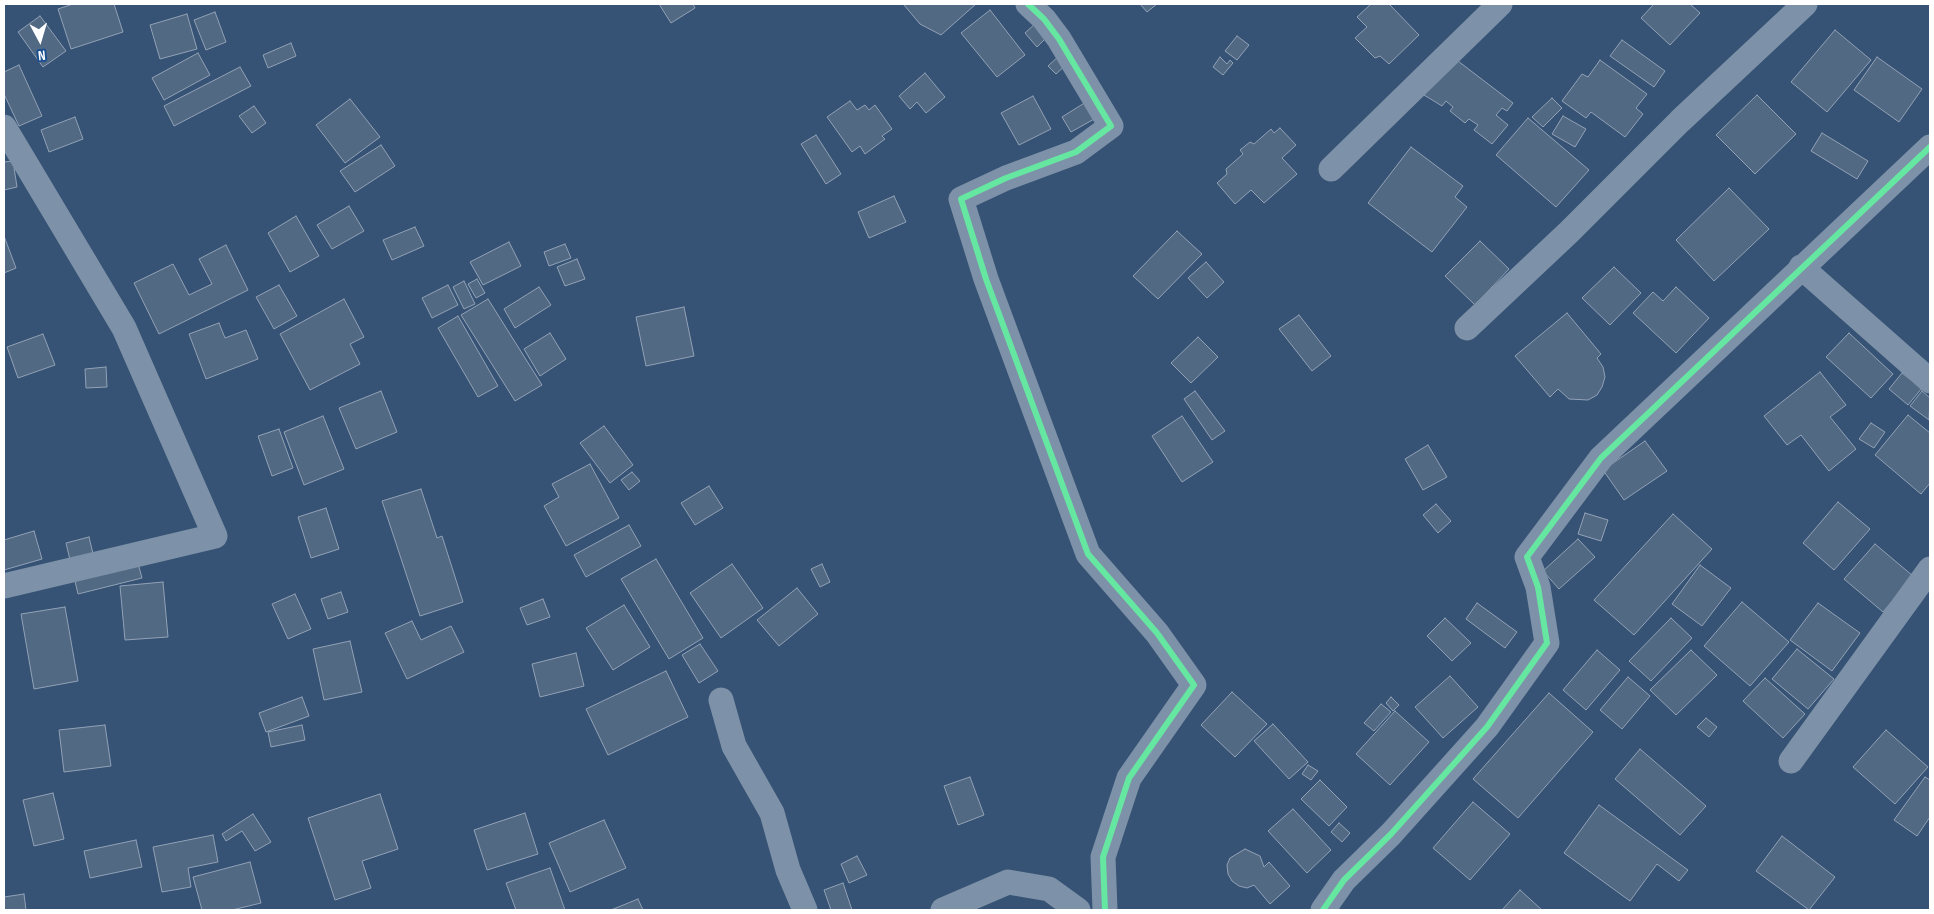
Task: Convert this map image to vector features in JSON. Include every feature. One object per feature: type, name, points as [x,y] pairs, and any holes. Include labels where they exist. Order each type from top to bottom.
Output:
[{"type":"street","points":[[1028,4],[1044,19],[1059,40],[1111,126],[1076,152],[1006,178],[961,199],[986,279],[1088,554],[1157,633],[1194,685],[1129,778],[1103,857],[1105,910]]},
{"type":"street","points":[[1331,169],[1500,4]]},
{"type":"street","points":[[1467,328],[1569,232],[1680,121],[1805,4]]},
{"type":"street","points":[[4,127],[124,328],[215,536],[4,586]]},
{"type":"street","points":[[1322,910],[1344,880],[1390,834],[1487,727],[1547,643],[1538,587],[1526,557],[1601,458],[1930,147]]},
{"type":"street","points":[[1802,267],[1930,381]]},
{"type":"street","points":[[1791,762],[1930,569]]},
{"type":"street","points":[[4,586],[62,585]]},
{"type":"street","points":[[721,700],[734,746],[772,813],[788,870],[805,910]]},
{"type":"street","points":[[943,910],[1008,882],[1049,889],[1078,910]]},
{"type":"building","points":[[73,4],[114,4],[123,32],[71,49],[58,9]]},
{"type":"building","points":[[659,4],[693,4],[695,8],[671,23]]},
{"type":"building","points":[[976,4],[941,35],[920,24],[904,5]]},
{"type":"building","points":[[1140,4],[1157,4],[1147,12]]},
{"type":"building","points":[[1371,4],[1389,4],[1419,35],[1389,64],[1380,56],[1375,58],[1355,38],[1367,27],[1357,17]]},
{"type":"building","points":[[1654,4],[1690,4],[1700,13],[1670,45],[1641,18]]},
{"type":"building","points":[[990,10],[1025,55],[997,77],[961,33]]},
{"type":"building","points":[[215,12],[226,42],[206,50],[194,20]]},
{"type":"building","points":[[187,14],[197,49],[160,59],[150,25]]},
{"type":"building","points":[[40,16],[66,51],[43,67],[18,32]]},
{"type":"building","points":[[1035,24],[1047,37],[1037,47],[1025,33]]},
{"type":"building","points":[[1835,30],[1871,60],[1827,112],[1791,82]]},
{"type":"building","points":[[1237,36],[1249,45],[1237,60],[1225,51]]},
{"type":"building","points":[[1622,40],[1665,71],[1654,87],[1610,56]]},
{"type":"building","points":[[291,43],[296,56],[268,68],[263,55]]},
{"type":"building","points":[[198,53],[210,75],[164,100],[152,78]]},
{"type":"building","points":[[1060,55],[1068,63],[1056,74],[1048,66]]},
{"type":"building","points":[[1220,57],[1227,64],[1230,60],[1233,63],[1223,75],[1213,67]]},
{"type":"building","points":[[1877,57],[1922,89],[1899,122],[1854,90]]},
{"type":"building","points":[[1454,58],[1513,103],[1507,111],[1502,108],[1496,115],[1508,125],[1492,144],[1474,130],[1478,125],[1469,119],[1465,123],[1450,111],[1453,107],[1446,101],[1442,106],[1424,95]]},
{"type":"building","points":[[1600,60],[1647,94],[1636,108],[1643,114],[1625,137],[1591,112],[1586,118],[1562,101],[1582,74],[1588,77]]},
{"type":"building","points":[[19,65],[42,116],[19,126],[4,94],[4,72]]},
{"type":"building","points":[[240,67],[251,86],[174,126],[164,106]]},
{"type":"building","points":[[925,73],[945,97],[926,113],[917,102],[910,109],[899,96]]},
{"type":"building","points":[[1757,95],[1796,134],[1755,174],[1716,135]]},
{"type":"building","points":[[1033,96],[1051,129],[1019,145],[1001,113]]},
{"type":"building","points":[[1552,98],[1562,108],[1543,127],[1532,117]]},
{"type":"building","points":[[350,99],[380,137],[345,163],[316,125]]},
{"type":"building","points":[[850,101],[857,110],[865,105],[869,110],[875,105],[892,129],[882,136],[885,139],[865,154],[860,146],[852,152],[827,117]]},
{"type":"building","points":[[1086,102],[1096,118],[1071,132],[1062,117]]},
{"type":"building","points":[[254,106],[266,123],[252,133],[239,116]]},
{"type":"building","points":[[1563,116],[1586,129],[1575,147],[1552,134]]},
{"type":"building","points":[[75,117],[83,139],[49,152],[41,130]]},
{"type":"building","points":[[1528,118],[1589,170],[1556,207],[1496,155]]},
{"type":"building","points":[[1280,128],[1296,145],[1282,158],[1297,174],[1264,203],[1251,190],[1235,204],[1217,183],[1227,174],[1226,169],[1243,154],[1240,150],[1250,142],[1254,144],[1271,129],[1274,133]]},
{"type":"building","points":[[1822,133],[1868,161],[1857,179],[1811,151]]},
{"type":"building","points":[[816,135],[841,174],[826,184],[801,144]]},
{"type":"building","points":[[381,145],[395,166],[355,192],[340,171]]},
{"type":"building","points":[[1411,147],[1463,186],[1455,197],[1467,207],[1432,252],[1368,203]]},
{"type":"building","points":[[13,161],[17,187],[4,190],[4,162]]},
{"type":"building","points":[[1729,188],[1769,229],[1714,281],[1676,240]]},
{"type":"building","points":[[894,196],[906,222],[869,238],[858,212]]},
{"type":"building","points":[[349,206],[364,231],[332,249],[317,225]]},
{"type":"building","points":[[296,216],[319,256],[290,272],[268,233]]},
{"type":"building","points":[[415,227],[424,246],[392,260],[383,240]]},
{"type":"building","points":[[1177,231],[1202,254],[1158,299],[1133,276]]},
{"type":"building","points":[[4,236],[16,268],[4,273]]},
{"type":"building","points":[[1480,241],[1509,269],[1475,305],[1445,276]]},
{"type":"building","points":[[509,242],[521,266],[483,285],[470,262]]},
{"type":"building","points":[[565,244],[571,258],[549,266],[544,252]]},
{"type":"building","points":[[226,245],[248,290],[159,334],[134,283],[173,264],[189,295],[212,284],[199,259]]},
{"type":"building","points":[[577,259],[585,279],[565,286],[557,267]]},
{"type":"building","points":[[1206,262],[1224,282],[1207,298],[1188,278]]},
{"type":"building","points":[[1614,267],[1641,293],[1610,325],[1582,298]]},
{"type":"building","points":[[477,279],[485,293],[476,298],[468,284]]},
{"type":"building","points":[[464,281],[475,304],[464,309],[453,287]]},
{"type":"building","points":[[279,285],[297,316],[274,329],[256,297]]},
{"type":"building","points":[[448,285],[458,305],[432,318],[422,298]]},
{"type":"building","points":[[539,287],[551,305],[515,328],[504,309]]},
{"type":"building","points":[[1676,287],[1709,318],[1676,353],[1633,313],[1653,292],[1663,301]]},
{"type":"building","points":[[344,299],[364,337],[350,344],[360,364],[310,390],[280,334]]},
{"type":"building","points":[[488,299],[542,385],[515,401],[461,315]]},
{"type":"building","points":[[684,307],[694,356],[646,366],[636,317]]},
{"type":"building","points":[[1567,313],[1601,354],[1597,358],[1603,367],[1605,377],[1597,395],[1588,400],[1569,399],[1558,389],[1550,397],[1515,356]]},
{"type":"building","points":[[1299,315],[1331,356],[1312,371],[1279,329]]},
{"type":"building","points":[[458,316],[498,386],[478,397],[438,328]]},
{"type":"building","points":[[219,323],[225,338],[246,330],[258,359],[206,379],[189,334]]},
{"type":"building","points":[[550,333],[566,359],[540,376],[524,349]]},
{"type":"building","points":[[1849,333],[1893,374],[1871,398],[1826,357]]},
{"type":"building","points":[[43,334],[55,365],[18,378],[7,347]]},
{"type":"building","points":[[1198,337],[1218,357],[1191,383],[1171,363]]},
{"type":"building","points":[[106,367],[107,387],[86,388],[85,369]]},
{"type":"building","points":[[1820,372],[1846,405],[1830,417],[1856,449],[1829,471],[1801,435],[1787,445],[1764,416]]},
{"type":"building","points":[[1902,373],[1922,388],[1908,405],[1889,389]]},
{"type":"building","points":[[381,391],[397,432],[356,449],[339,408]]},
{"type":"building","points":[[1195,391],[1225,431],[1212,440],[1184,399]]},
{"type":"building","points":[[1922,391],[1930,398],[1929,420],[1910,406]]},
{"type":"building","points":[[1908,415],[1930,433],[1930,483],[1921,494],[1875,455]]},
{"type":"building","points":[[323,416],[344,469],[304,485],[284,432]]},
{"type":"building","points":[[1182,416],[1213,462],[1182,482],[1152,436]]},
{"type":"building","points":[[1871,423],[1885,432],[1874,448],[1859,439]]},
{"type":"building","points":[[604,426],[633,465],[610,483],[580,443]]},
{"type":"building","points":[[279,429],[293,468],[272,476],[258,436]]},
{"type":"building","points":[[1645,441],[1667,471],[1624,500],[1603,470]]},
{"type":"building","points":[[1428,445],[1447,477],[1423,490],[1405,459]]},
{"type":"building","points":[[590,464],[619,518],[566,546],[544,506],[559,497],[552,484]]},
{"type":"building","points":[[632,472],[640,481],[629,490],[621,480]]},
{"type":"building","points":[[709,486],[723,508],[695,525],[681,503]]},
{"type":"building","points":[[421,489],[437,538],[442,536],[463,602],[420,616],[382,501]]},
{"type":"building","points":[[1838,502],[1870,529],[1834,570],[1803,543]]},
{"type":"building","points":[[1436,504],[1451,521],[1438,533],[1423,515]]},
{"type":"building","points":[[326,508],[339,549],[311,558],[298,517]]},
{"type":"building","points":[[1585,513],[1608,520],[1601,541],[1578,534]]},
{"type":"building","points":[[1673,514],[1712,549],[1634,635],[1594,600]]},
{"type":"building","points":[[629,525],[641,546],[586,577],[574,555]]},
{"type":"building","points":[[34,531],[42,559],[4,570],[4,540]]},
{"type":"building","points":[[89,537],[96,566],[136,556],[142,578],[78,594],[66,543]]},
{"type":"building","points":[[1578,539],[1595,557],[1559,589],[1543,571]]},
{"type":"building","points":[[1875,544],[1913,576],[1883,612],[1844,579]]},
{"type":"building","points":[[656,559],[703,638],[669,659],[621,579]]},
{"type":"building","points":[[732,564],[763,608],[721,638],[690,593]]},
{"type":"building","points":[[822,564],[830,582],[820,587],[811,569]]},
{"type":"building","points":[[1700,565],[1731,588],[1702,626],[1672,604]]},
{"type":"building","points":[[163,582],[168,637],[125,640],[120,586]]},
{"type":"building","points":[[797,588],[818,614],[779,646],[757,620]]},
{"type":"building","points":[[341,592],[348,612],[328,619],[321,599]]},
{"type":"building","points":[[295,594],[311,629],[288,639],[272,604]]},
{"type":"building","points":[[543,599],[550,617],[527,625],[520,608]]},
{"type":"building","points":[[1742,602],[1789,642],[1750,686],[1704,646]]},
{"type":"building","points":[[1477,603],[1517,632],[1505,648],[1466,619]]},
{"type":"building","points":[[1818,603],[1860,633],[1832,671],[1790,640]]},
{"type":"building","points":[[624,605],[650,647],[613,670],[586,628]]},
{"type":"building","points":[[65,607],[78,681],[34,689],[21,614]]},
{"type":"building","points":[[1445,618],[1471,643],[1452,661],[1427,636]]},
{"type":"building","points":[[1671,618],[1692,638],[1651,681],[1629,661]]},
{"type":"building","points":[[412,621],[421,640],[451,626],[464,652],[407,679],[385,633]]},
{"type":"building","points":[[350,641],[362,692],[324,700],[313,649]]},
{"type":"building","points":[[700,644],[718,671],[699,683],[682,655]]},
{"type":"building","points":[[1797,649],[1834,679],[1808,709],[1772,679]]},
{"type":"building","points":[[1597,650],[1620,670],[1586,710],[1563,690]]},
{"type":"building","points":[[1691,650],[1717,675],[1676,715],[1650,690]]},
{"type":"building","points":[[576,653],[584,686],[540,697],[532,664]]},
{"type":"building","points":[[666,671],[688,717],[608,755],[586,709]]},
{"type":"building","points":[[1450,676],[1478,707],[1443,738],[1415,707]]},
{"type":"building","points":[[1628,677],[1650,696],[1622,729],[1600,710]]},
{"type":"building","points":[[1765,678],[1805,714],[1783,738],[1743,701]]},
{"type":"building","points":[[1232,692],[1267,724],[1235,757],[1201,725]]},
{"type":"building","points":[[1549,693],[1593,732],[1518,818],[1473,779]]},
{"type":"building","points":[[302,697],[309,716],[266,732],[259,713]]},
{"type":"building","points":[[1391,697],[1399,705],[1393,711],[1386,703]]},
{"type":"building","points":[[1381,704],[1391,712],[1374,731],[1364,723]]},
{"type":"building","points":[[1395,711],[1429,742],[1390,785],[1356,754]]},
{"type":"building","points":[[1706,718],[1717,727],[1709,737],[1697,727]]},
{"type":"building","points":[[1273,724],[1308,762],[1289,779],[1254,741]]},
{"type":"building","points":[[105,725],[111,766],[64,772],[59,730]]},
{"type":"building","points":[[302,725],[305,740],[271,747],[268,732]]},
{"type":"building","points":[[1886,730],[1928,767],[1895,804],[1853,767]]},
{"type":"building","points":[[1640,749],[1706,806],[1680,835],[1615,779]]},
{"type":"building","points":[[1308,765],[1318,771],[1311,780],[1302,774]]},
{"type":"building","points":[[970,777],[984,815],[958,825],[944,786]]},
{"type":"building","points":[[1925,777],[1930,780],[1930,817],[1917,836],[1894,820]]},
{"type":"building","points":[[1320,780],[1347,807],[1329,826],[1301,799]]},
{"type":"building","points":[[53,793],[64,839],[34,846],[23,800]]},
{"type":"building","points":[[380,794],[398,849],[362,861],[371,888],[335,900],[308,818]]},
{"type":"building","points":[[1473,802],[1510,834],[1470,880],[1433,848]]},
{"type":"building","points":[[1599,805],[1688,870],[1679,881],[1657,864],[1630,901],[1564,853]]},
{"type":"building","points":[[1293,809],[1331,850],[1307,873],[1268,831]]},
{"type":"building","points":[[525,813],[538,854],[487,870],[474,830]]},
{"type":"building","points":[[253,814],[271,842],[255,851],[242,831],[226,841],[222,834]]},
{"type":"building","points":[[604,820],[626,868],[570,892],[549,843]]},
{"type":"building","points":[[1339,823],[1350,833],[1342,842],[1331,832]]},
{"type":"building","points":[[213,835],[218,862],[188,868],[191,887],[162,892],[153,847]]},
{"type":"building","points":[[1782,836],[1835,877],[1809,910],[1756,871]]},
{"type":"building","points":[[136,840],[142,867],[90,878],[84,851]]},
{"type":"building","points":[[1245,849],[1260,856],[1264,867],[1269,862],[1290,886],[1270,904],[1254,885],[1247,888],[1239,886],[1232,881],[1228,874],[1227,865],[1230,858]]},
{"type":"building","points":[[857,856],[867,875],[849,883],[841,864]]},
{"type":"building","points":[[250,862],[261,903],[232,910],[202,910],[193,877]]},
{"type":"building","points":[[550,868],[565,910],[516,910],[506,883]]},
{"type":"building","points":[[843,883],[852,910],[831,910],[824,890]]},
{"type":"building","points":[[1520,890],[1542,910],[1502,910]]},
{"type":"building","points":[[24,894],[26,910],[4,910],[4,897]]},
{"type":"building","points":[[638,899],[643,910],[611,910]]},
{"type":"cycle path","points":[[1028,4],[1044,19],[1059,39],[1111,126],[1076,152],[1006,178],[961,199],[986,279],[1088,554],[1157,633],[1194,685],[1129,778],[1103,857],[1105,910]]},
{"type":"cycle path","points":[[1323,910],[1344,880],[1391,834],[1487,727],[1547,643],[1538,587],[1527,557],[1601,458],[1930,147]]}]
